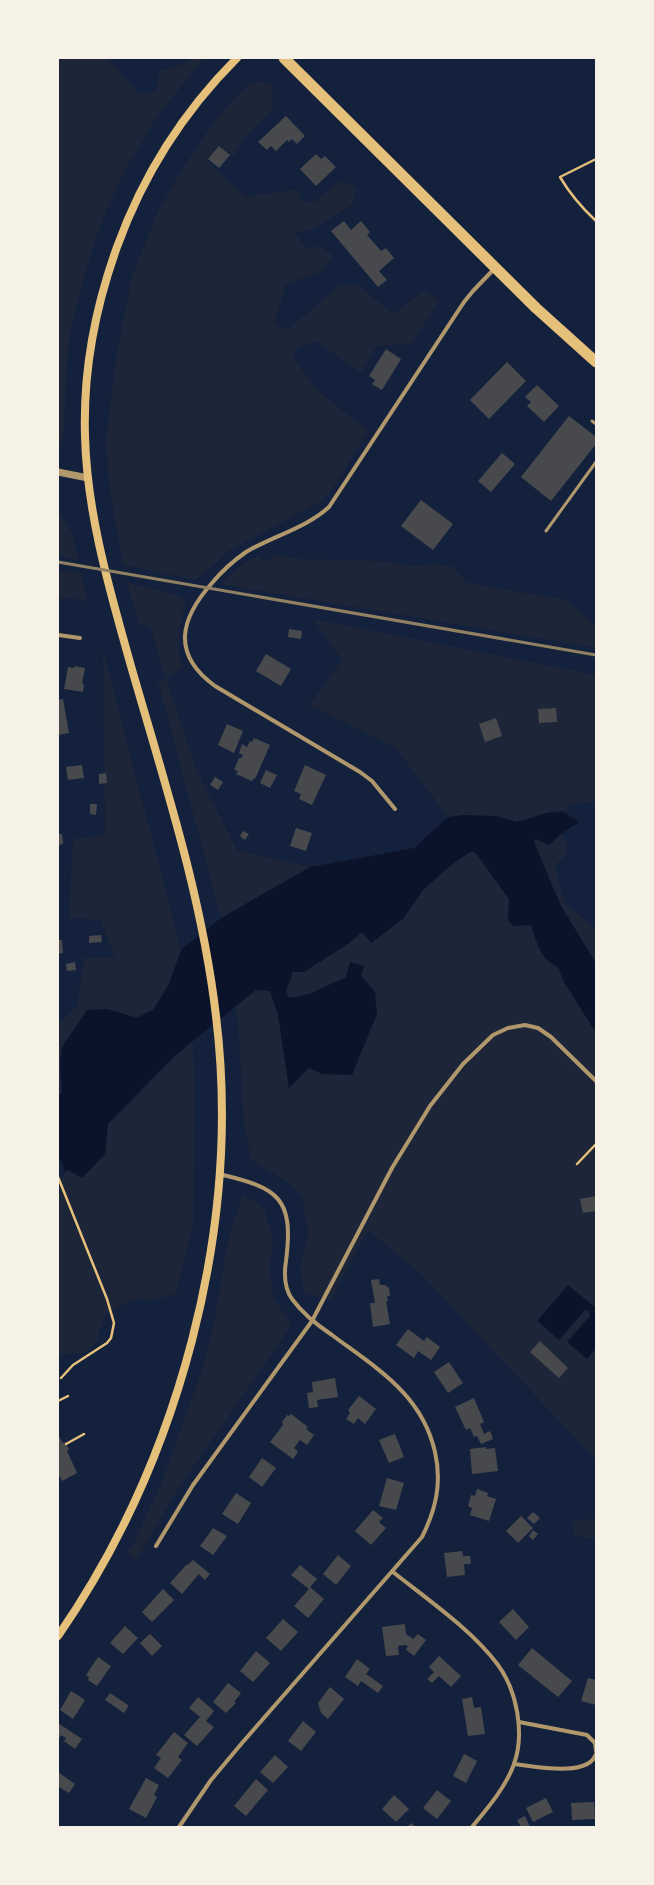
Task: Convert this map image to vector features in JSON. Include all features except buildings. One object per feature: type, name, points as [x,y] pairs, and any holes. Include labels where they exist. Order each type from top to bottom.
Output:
[{"type":"highway","points":[[284,58],[536,308],[596,362]]},
{"type":"main road","points":[[58,1636],[81,1603],[114,1544],[147,1471],[171,1408],[193,1334],[204,1286],[213,1231],[219,1174],[221,1126],[221,1079],[216,1012],[198,910],[187,861],[119,623],[92,511],[85,430],[88,366],[93,331],[111,264],[135,203],[166,145],[202,96],[237,58]]},
{"type":"street","points":[[395,809],[372,781],[360,772],[214,686],[200,675],[191,662],[186,648],[185,630],[188,616],[204,592],[225,568],[245,553],[313,519],[329,507],[464,302],[495,268]]},
{"type":"street","points":[[58,472],[88,478]]},
{"type":"street","points":[[58,635],[80,638]]},
{"type":"street","points":[[156,1546],[193,1485],[312,1321],[392,1168],[409,1139],[446,1084],[479,1047],[493,1035],[508,1028],[525,1025],[538,1028],[551,1037],[596,1081]]},
{"type":"street","points":[[178,1827],[211,1780],[242,1743],[422,1537],[435,1506],[438,1473],[433,1441],[418,1410],[396,1383],[312,1321],[295,1303],[287,1291],[284,1271],[289,1234],[288,1221],[284,1207],[275,1196],[260,1186],[219,1174]]},
{"type":"street","points":[[393,1572],[437,1607],[488,1653],[499,1666],[506,1682],[519,1722],[518,1743],[514,1764],[506,1782],[472,1827]]},
{"type":"street","points":[[514,1764],[573,1769],[589,1764],[594,1759],[596,1753],[595,1743],[587,1735],[519,1722]]},
{"type":"lane","points":[[592,421],[596,424]]},
{"type":"lane","points":[[546,531],[596,462]]},
{"type":"path","points":[[596,159],[560,177],[568,191],[584,210],[596,221]]},
{"type":"path","points":[[577,1164],[596,1144]]},
{"type":"path","points":[[58,1176],[107,1298],[114,1323],[111,1338],[99,1350],[73,1365],[61,1378]]},
{"type":"path","points":[[58,1401],[68,1396]]},
{"type":"path","points":[[66,1444],[84,1434]]},
{"type":"shaded area","points":[[58,58],[107,58],[140,94],[156,91],[160,71],[186,63],[190,58],[204,58],[158,115],[128,165],[108,206],[93,246],[70,330],[66,378],[64,433],[61,443],[58,446]]},
{"type":"shaded area","points":[[261,81],[272,85],[273,109],[243,139],[233,157],[220,146],[207,160],[244,196],[252,197],[257,193],[262,194],[297,190],[303,202],[314,202],[340,181],[357,187],[352,205],[312,230],[294,232],[307,249],[320,246],[333,256],[321,272],[286,284],[274,325],[289,329],[340,285],[357,284],[393,314],[425,290],[439,301],[411,344],[376,346],[361,373],[316,341],[298,348],[293,357],[317,390],[368,431],[336,484],[320,502],[230,550],[196,580],[123,565],[109,484],[106,442],[116,358],[132,276],[157,214],[180,173],[213,123],[238,94],[251,84]]},
{"type":"shaded area","points":[[58,509],[72,534],[78,559],[58,556]]},
{"type":"shaded area","points":[[259,555],[263,562],[276,555],[300,559],[380,561],[411,566],[437,564],[453,567],[467,583],[567,600],[596,627],[596,648],[220,584],[244,563]]},
{"type":"shaded area","points":[[58,570],[81,573],[87,600],[81,601],[71,597],[58,599]]},
{"type":"shaded area","points":[[127,582],[182,597],[186,604],[178,636],[179,651],[183,667],[166,679],[150,627],[139,625]]},
{"type":"shaded area","points":[[313,619],[596,675],[596,802],[572,804],[564,811],[579,822],[562,833],[568,845],[563,858],[555,865],[560,889],[567,905],[596,929],[596,1460],[420,1273],[368,1230],[331,1300],[305,1294],[300,1269],[308,1232],[302,1197],[289,1183],[251,1160],[244,1124],[238,1022],[221,918],[158,682],[166,679],[197,772],[237,850],[310,867],[414,848],[448,817],[395,747],[309,705],[342,660]]},
{"type":"shaded area","points":[[103,650],[181,950],[190,1003],[195,1088],[193,1226],[176,1294],[155,1300],[135,1299],[106,1314],[101,1324],[97,1342],[84,1353],[58,1354],[58,1023],[77,1007],[84,958],[115,957],[100,920],[69,918],[73,839],[105,835]]},
{"type":"shaded area","points":[[563,811],[579,822],[562,833],[549,845],[536,839],[534,842],[561,906],[596,963],[596,1033],[564,982],[558,967],[547,960],[543,955],[537,944],[531,925],[513,926],[508,920],[509,899],[475,852],[470,852],[450,866],[423,890],[403,919],[371,943],[362,932],[348,944],[304,972],[293,972],[286,991],[289,998],[309,994],[346,977],[350,962],[364,966],[361,976],[375,992],[377,1014],[352,1075],[322,1074],[309,1068],[289,1088],[278,1015],[270,991],[256,990],[177,1054],[108,1124],[105,1154],[82,1178],[68,1170],[58,1177],[58,1097],[62,1092],[60,1063],[62,1047],[87,1010],[108,1009],[136,1018],[153,1010],[169,984],[181,950],[221,918],[310,867],[414,848],[448,817],[463,815],[496,816],[517,822],[546,813]]},
{"type":"shaded area","points":[[243,1195],[255,1201],[265,1211],[273,1242],[269,1268],[274,1299],[291,1324],[283,1338],[179,1487],[136,1561],[127,1551],[133,1545],[162,1482],[203,1367],[215,1317],[228,1239]]},
{"type":"shaded area","points":[[568,1285],[596,1308],[596,1348],[587,1359],[567,1342],[589,1317],[589,1311],[585,1310],[559,1340],[537,1321]]},
{"type":"shaded area","points":[[596,1518],[596,1539],[575,1536],[572,1522]]},
{"type":"pier","points":[[58,1154],[66,1174],[58,1179]]},
{"type":"railway","points":[[58,562],[596,655]]}]
